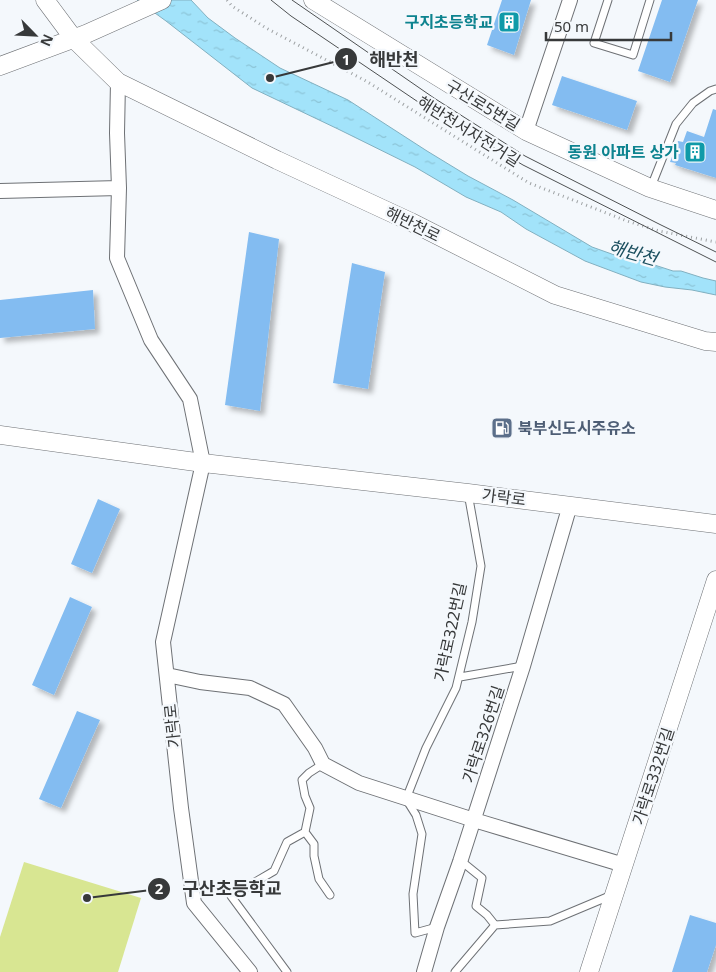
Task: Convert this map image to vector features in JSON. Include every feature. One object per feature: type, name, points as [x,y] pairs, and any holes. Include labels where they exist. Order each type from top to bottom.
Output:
[{"type":"street","name":"해반천로","points":[[45,0],[80,37],[118,82],[277,160],[412,222],[555,295],[705,341],[716,342]]},
{"type":"street","points":[[0,66],[80,37],[162,0]]},
{"type":"street","name":"구산로5번길","points":[[313,0],[526,131],[650,188],[716,210]]},
{"type":"street","name":"구산로5번길","points":[[526,131],[570,0]]},
{"type":"street","points":[[118,82],[119,188],[117,258],[150,340],[190,399],[203,463]]},
{"type":"street","points":[[0,191],[119,188]]},
{"type":"street","name":"가락로","points":[[0,435],[203,463],[570,505],[716,524]]},
{"type":"street","name":"가락로","points":[[203,463],[162,642],[194,903],[250,972]]},
{"type":"street","name":"가락로326번길","points":[[424,972],[523,666],[570,505]]},
{"type":"street","name":"가락로332번길","points":[[589,972],[716,580]]},
{"type":"street","points":[[167,675],[200,682],[250,688],[284,704],[315,748],[323,764],[358,783],[624,865]]},
{"type":"lane","points":[[608,0],[594,43],[633,55],[650,0]]},
{"type":"lane","points":[[650,188],[676,124],[694,103],[710,91],[716,89]]},
{"type":"lane","name":"가락로322번길","points":[[406,798],[426,748],[456,688],[472,622],[482,566],[468,493]]},
{"type":"lane","points":[[460,677],[523,666]]},
{"type":"lane","points":[[323,764],[302,780],[304,796],[310,808],[305,832],[314,844],[314,856],[319,879],[330,896]]},
{"type":"lane","points":[[406,798],[416,815],[422,834],[413,894],[415,933],[437,927]]},
{"type":"lane","points":[[287,972],[231,896],[274,870],[287,842],[305,832]]},
{"type":"lane","points":[[460,862],[482,878],[476,906],[488,915],[495,925]]},
{"type":"lane","points":[[455,972],[495,925],[550,921],[614,894]]},
{"type":"path","name":"해반천서자전거길","points":[[227,0],[232,6],[266,28],[366,81],[529,183],[635,224],[658,231],[716,242]]},
{"type":"green space","points":[[24,862],[141,898],[118,972],[0,972],[0,937]]},
{"type":"water","points":[[137,0],[191,0],[208,18],[280,68],[348,100],[468,176],[513,200],[592,247],[623,258],[636,259],[673,271],[681,271],[716,281],[716,295],[641,282],[585,261],[526,229],[501,212],[466,197],[415,167],[252,88]]},
{"type":"building","name":"구지초등학교","points":[[502,0],[531,0],[514,55],[487,45]]},
{"type":"building","points":[[662,0],[698,0],[670,82],[638,71]]},
{"type":"building","points":[[562,76],[637,101],[627,130],[552,105]]},
{"type":"building","name":"동원 아파트 상가","points":[[713,109],[716,110],[716,178],[670,162],[678,141],[683,142],[687,131],[704,137]]},
{"type":"building","points":[[249,232],[279,239],[260,411],[225,405]]},
{"type":"building","points":[[352,263],[385,272],[368,389],[333,383]]},
{"type":"building","points":[[93,290],[95,329],[0,338],[0,300]]},
{"type":"building","points":[[98,499],[120,509],[92,573],[71,564]]},
{"type":"building","points":[[70,597],[92,607],[54,695],[32,685]]},
{"type":"building","points":[[77,711],[100,720],[61,808],[39,799]]},
{"type":"building","points":[[690,915],[716,923],[716,945],[707,972],[672,972]]},
{"type":"tram line","points":[[271,0],[291,16],[430,110],[523,165],[716,262]]},
{"type":"tram line","points":[[292,0],[434,98],[525,156],[716,252]]},
{"type":"place","name":"구지초등학교","points":[[509,22]]},
{"type":"place","name":"해반천","points":[[270,78]]},
{"type":"place","name":"동원 아파트 상가","points":[[695,152]]},
{"type":"place","name":"북부신도시주유소","points":[[502,428]]},
{"type":"place","name":"구산초등학교","points":[[87,898]]}]
